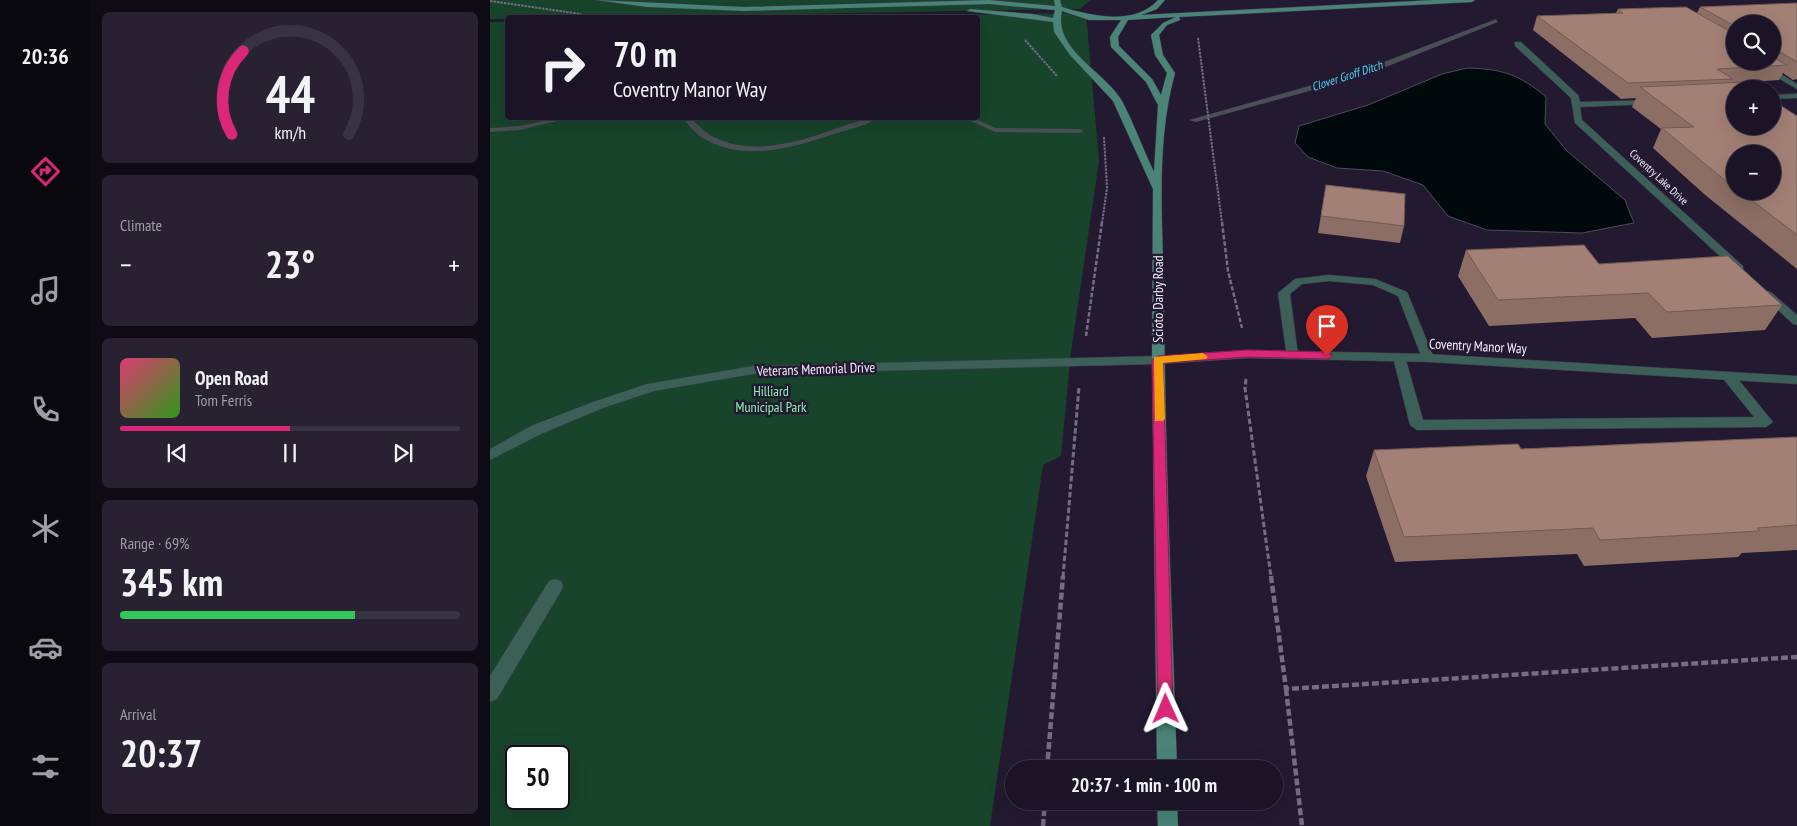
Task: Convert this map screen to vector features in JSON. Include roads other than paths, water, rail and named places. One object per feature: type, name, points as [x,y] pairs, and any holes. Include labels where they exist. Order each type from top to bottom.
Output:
[{"type":"main road","points":[[598,0],[648,5],[744,9],[989,2],[1060,8],[1089,18],[1183,16],[1472,0]]},
{"type":"main road","points":[[900,6],[1032,16],[1056,21],[1060,8],[1057,0]]},
{"type":"main road","points":[[1162,0],[1155,8],[1126,18],[1114,37],[1115,47],[1149,81],[1162,105]]},
{"type":"main road","name":"Scioto Darby Road","points":[[1167,760],[1158,360],[1158,190],[1162,105],[1171,73],[1159,54],[1156,35],[1165,24],[1183,16]]},
{"type":"main road","name":"Scioto Darby Road","points":[[1056,21],[1058,32],[1073,53],[1117,100],[1158,190]]},
{"type":"main road","points":[[1167,810],[1168,826]]},
{"type":"street","name":"Coventry Lake Drive","points":[[1518,44],[1575,97],[1578,121],[1746,274]]},
{"type":"street","points":[[1769,70],[1797,87]]},
{"type":"street","points":[[1781,97],[1797,96]]},
{"type":"street","points":[[1576,105],[1666,101]]},
{"type":"street","points":[[1292,355],[1284,293],[1299,281],[1329,278],[1375,282],[1403,294],[1428,358]]},
{"type":"street","points":[[1761,288],[1797,321]]},
{"type":"street","name":"Coventry Manor Way","points":[[1158,360],[1248,354],[1399,357],[1797,380]]},
{"type":"street","points":[[1399,357],[1418,425],[1766,422],[1728,376]]},
{"type":"street","name":"Veterans Memorial Drive","points":[[490,455],[536,430],[598,405],[652,387],[707,376],[753,370],[1158,360]]},
{"type":"street","points":[[490,693],[555,586]]},
{"type":"waterway","name":"Clover Groff Ditch","points":[[1193,120],[1358,75],[1496,21]]},
{"type":"waterway","name":"Clover Groff Ditch","points":[[490,130],[520,128],[556,120]]},
{"type":"waterway","name":"Clover Groff Ditch","points":[[688,120],[706,136],[725,145],[746,149],[789,145],[867,120]]},
{"type":"waterway","name":"Clover Groff Ditch","points":[[972,120],[995,130],[1080,131]]},
{"type":"park label","name":"Hilliard Municipal Park","points":[[771,400]]}]
